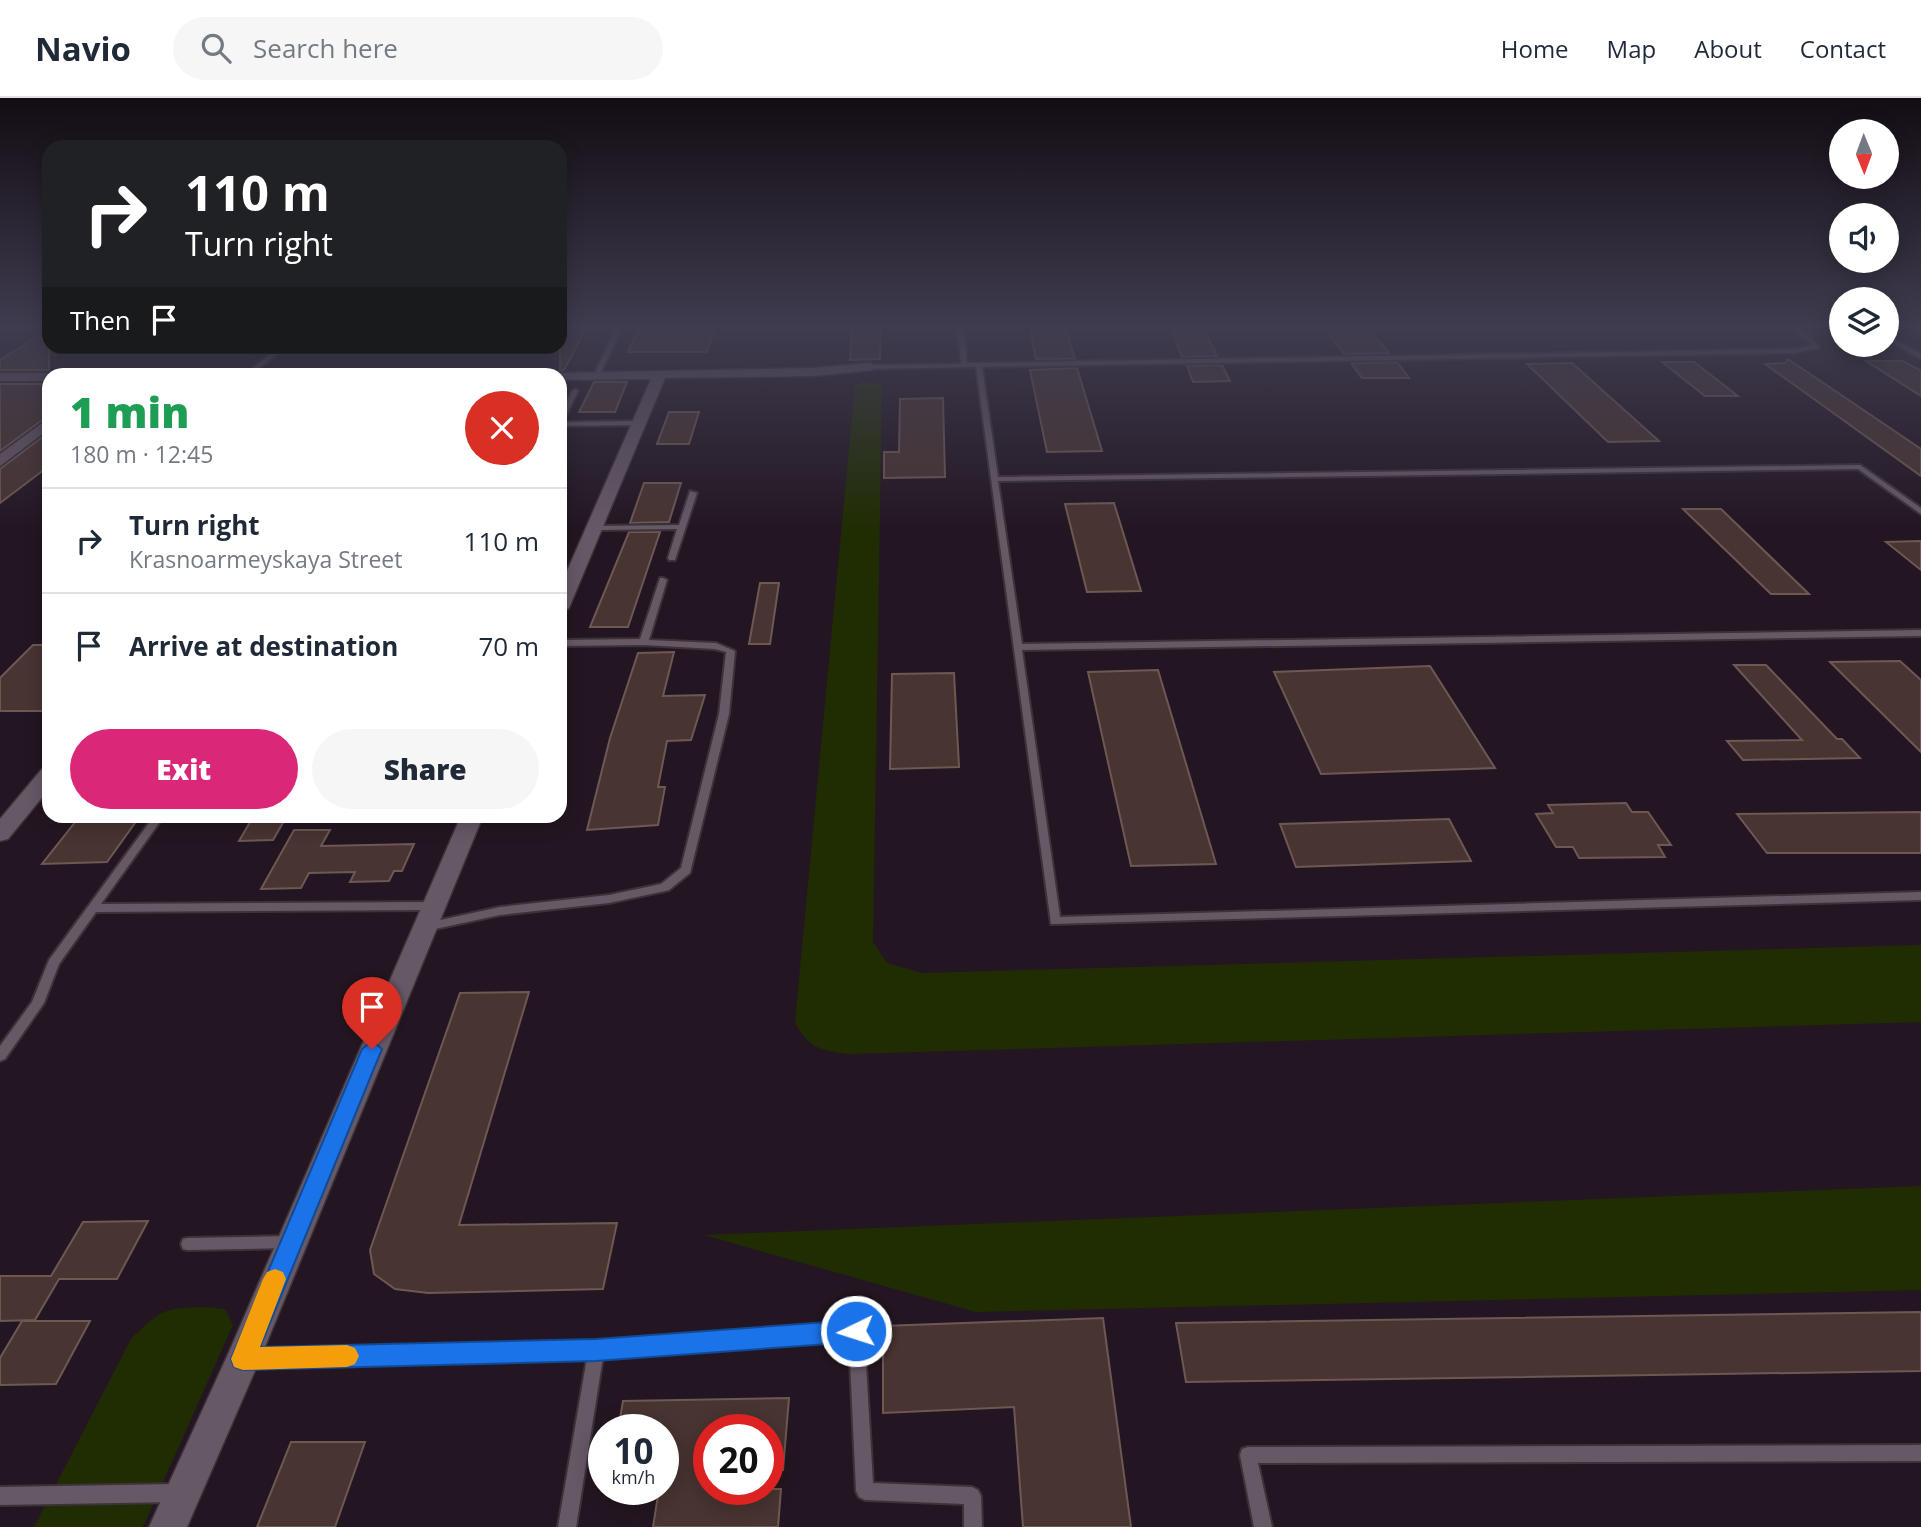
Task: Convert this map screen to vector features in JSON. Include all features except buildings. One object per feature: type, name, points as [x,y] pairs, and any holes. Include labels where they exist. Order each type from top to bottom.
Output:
[{"type":"street","points":[[567,585],[651,396]]},
{"type":"street","points":[[0,461],[42,428]]},
{"type":"street","points":[[0,834],[42,783]]},
{"type":"street","points":[[168,1527],[243,1359],[289,1242],[469,823]]},
{"type":"lane","points":[[983,396],[1055,921],[1921,896]]},
{"type":"lane","points":[[567,423],[639,423]]},
{"type":"lane","points":[[995,479],[1860,467],[1921,512]]},
{"type":"lane","points":[[672,558],[693,493]]},
{"type":"lane","points":[[594,528],[682,527]]},
{"type":"lane","points":[[645,642],[663,580]]},
{"type":"lane","points":[[1018,648],[1921,633]]},
{"type":"lane","points":[[92,908],[428,917],[609,899],[666,887],[686,870],[724,714],[731,651],[716,646],[645,642],[567,643]]},
{"type":"lane","points":[[0,1056],[38,1003],[53,963],[154,823]]},
{"type":"lane","points":[[188,1244],[289,1242]]},
{"type":"lane","points":[[243,1359],[596,1350],[856,1331],[865,1491],[972,1496],[973,1527]]},
{"type":"lane","points":[[567,1527],[596,1350]]},
{"type":"lane","points":[[1263,1527],[1248,1455],[1921,1453]]},
{"type":"lane","points":[[0,1496],[182,1493]]},
{"type":"green space","points":[[854,396],[882,396],[873,942],[887,963],[922,973],[1921,945],[1921,1022],[849,1054],[816,1047],[805,1038],[795,1022]]},
{"type":"green space","points":[[1921,1186],[1921,1290],[976,1312],[704,1235]]},
{"type":"green space","points":[[206,1307],[225,1309],[233,1325],[143,1527],[34,1527],[131,1339],[149,1321],[164,1312]]},
{"type":"slow traffic","points":[[275,1279],[243,1359],[347,1356]]},
{"type":"route","points":[[372,1049],[289,1242],[243,1359],[596,1350],[856,1331]]}]
